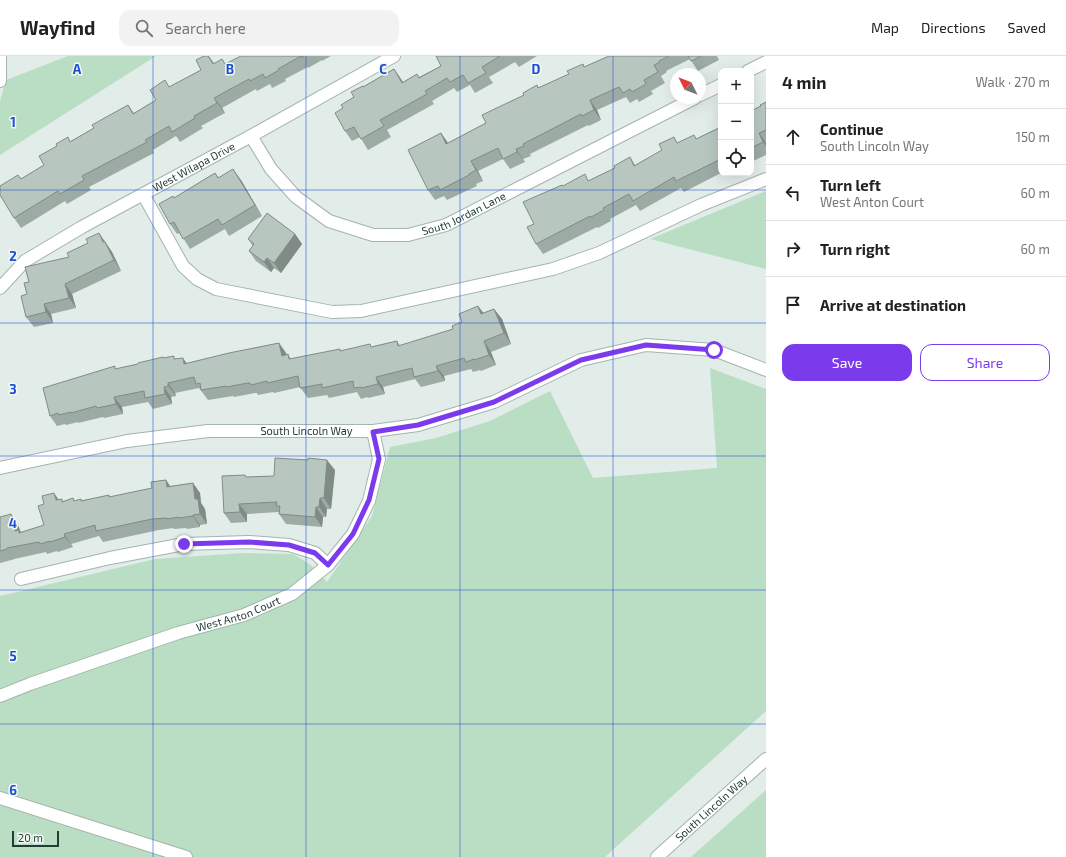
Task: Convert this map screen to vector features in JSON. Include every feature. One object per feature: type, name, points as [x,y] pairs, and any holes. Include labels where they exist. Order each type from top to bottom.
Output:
[{"type":"street","points":[[0,56],[0,81]]},
{"type":"street","name":"West Wilapa Drive","points":[[0,288],[25,261],[82,227],[251,136],[394,56]]},
{"type":"street","points":[[754,68],[766,62]]},
{"type":"street","points":[[706,92],[718,86]]},
{"type":"street","name":"South Jordan Lane","points":[[251,136],[271,169],[296,196],[329,221],[373,235],[408,235],[446,225],[683,104]]},
{"type":"street","points":[[143,194],[183,266],[197,279],[216,289],[332,312],[361,312],[552,269],[599,253],[701,206],[766,179]]},
{"type":"street","name":"South Lincoln Way","points":[[0,468],[127,441],[208,431],[373,432],[418,425],[494,402],[581,360],[646,345],[714,350],[766,370]]},
{"type":"street","name":"West Anton Court","points":[[0,696],[30,684],[178,633],[244,615],[292,594],[328,565],[353,534],[369,500],[379,459],[373,432]]},
{"type":"street","points":[[21,579],[110,558],[184,544],[249,542],[289,545],[315,553],[328,565]]},
{"type":"street","name":"South Lincoln Way","points":[[657,857],[766,760]]},
{"type":"street","points":[[0,798],[186,857]]},
{"type":"green space","points":[[68,56],[156,56],[0,155],[0,101],[6,80]]},
{"type":"green space","points":[[766,191],[766,269],[650,239]]},
{"type":"green space","points":[[710,368],[766,389],[766,711],[605,857],[0,857],[0,596],[155,559],[243,553],[293,554],[311,565],[327,582],[372,516],[390,447],[436,438],[490,421],[550,391],[593,478],[717,468]]},
{"type":"green space","points":[[766,790],[766,857],[691,857]]},
{"type":"building","points":[[204,56],[208,56],[213,64],[222,59],[225,64],[241,56],[301,56],[265,78],[263,74],[250,81],[249,79],[214,98],[217,103],[194,116],[195,118],[172,132],[169,126],[145,140],[147,142],[82,176],[84,180],[60,194],[58,191],[14,218],[0,195],[0,186],[18,175],[21,179],[44,165],[39,156],[57,146],[56,144],[68,137],[70,142],[94,128],[92,125],[128,105],[133,114],[156,100],[150,90],[165,80],[169,87],[201,70],[196,60]]},
{"type":"building","points":[[436,56],[500,56],[482,67],[486,73],[468,83],[463,75],[450,82],[447,78],[425,91],[427,94],[380,120],[384,126],[361,139],[354,127],[345,131],[335,113],[343,108],[341,105],[354,97],[351,92],[363,87],[394,69],[402,83],[417,74],[419,78],[441,66]]},
{"type":"building","points":[[609,56],[669,56],[654,65],[658,72],[644,80],[646,84],[632,92],[630,89],[623,93],[619,87],[590,100],[594,110],[582,116],[581,114],[523,144],[524,146],[516,149],[517,152],[503,159],[498,148],[471,161],[476,170],[469,175],[440,190],[438,186],[428,190],[408,150],[441,133],[446,144],[486,123],[482,115],[524,95],[523,93],[537,85],[538,88],[569,74],[567,71],[583,64],[584,67]]},
{"type":"building","points":[[688,56],[701,56],[691,61]]},
{"type":"building","points":[[766,102],[766,130],[759,133],[763,142],[754,146],[754,110],[761,106],[760,105]]},
{"type":"building","points":[[718,128],[718,160],[676,181],[674,177],[633,201],[629,194],[603,208],[604,210],[591,217],[590,216],[536,244],[527,227],[534,224],[523,202],[562,185],[563,186],[585,174],[588,181],[615,168],[614,166],[630,157],[634,166],[662,150],[659,144],[674,137],[677,143],[694,135],[696,139]]},
{"type":"building","points":[[233,169],[255,205],[222,225],[218,219],[183,239],[174,222],[170,224],[159,204],[173,196],[174,198],[215,173],[218,178]]},
{"type":"building","points":[[267,213],[295,234],[274,263],[267,258],[264,262],[249,251],[254,244],[248,239]]},
{"type":"building","points":[[99,233],[114,260],[65,284],[69,298],[44,304],[46,312],[26,317],[21,296],[27,294],[24,283],[29,282],[25,267],[69,257],[67,253],[88,243],[86,239]]},
{"type":"building","points":[[478,306],[481,314],[494,309],[504,333],[484,341],[489,355],[466,362],[464,358],[436,366],[438,371],[414,377],[412,368],[376,377],[378,384],[361,388],[354,388],[353,381],[322,388],[322,384],[300,388],[298,376],[267,383],[267,381],[251,385],[248,383],[201,390],[200,383],[196,384],[194,377],[168,383],[168,386],[164,387],[165,394],[145,398],[144,391],[114,397],[116,404],[97,408],[96,406],[71,413],[59,415],[58,413],[50,416],[43,388],[115,366],[115,369],[163,357],[174,356],[174,359],[183,358],[184,364],[279,343],[282,356],[288,354],[289,359],[340,349],[340,351],[370,344],[371,347],[397,341],[398,346],[453,329],[452,326],[462,322],[459,314]]},
{"type":"building","points":[[275,458],[308,460],[308,458],[327,460],[324,498],[320,498],[319,507],[316,507],[315,517],[279,514],[280,506],[276,506],[277,502],[239,504],[240,512],[224,513],[222,476],[274,476]]},
{"type":"building","points":[[166,480],[167,487],[193,483],[195,499],[198,499],[200,514],[179,518],[152,519],[96,531],[95,525],[64,534],[65,537],[50,542],[40,544],[39,542],[7,548],[0,551],[0,517],[11,514],[15,531],[19,530],[19,533],[44,525],[38,506],[44,504],[42,496],[54,493],[56,500],[62,499],[62,502],[73,498],[74,501],[81,499],[81,501],[152,488],[151,482]]},
{"type":"route","points":[[184,544],[249,542],[289,545],[315,553],[328,565],[353,534],[369,500],[379,459],[373,432],[418,425],[494,402],[581,360],[646,345],[714,350]]}]
